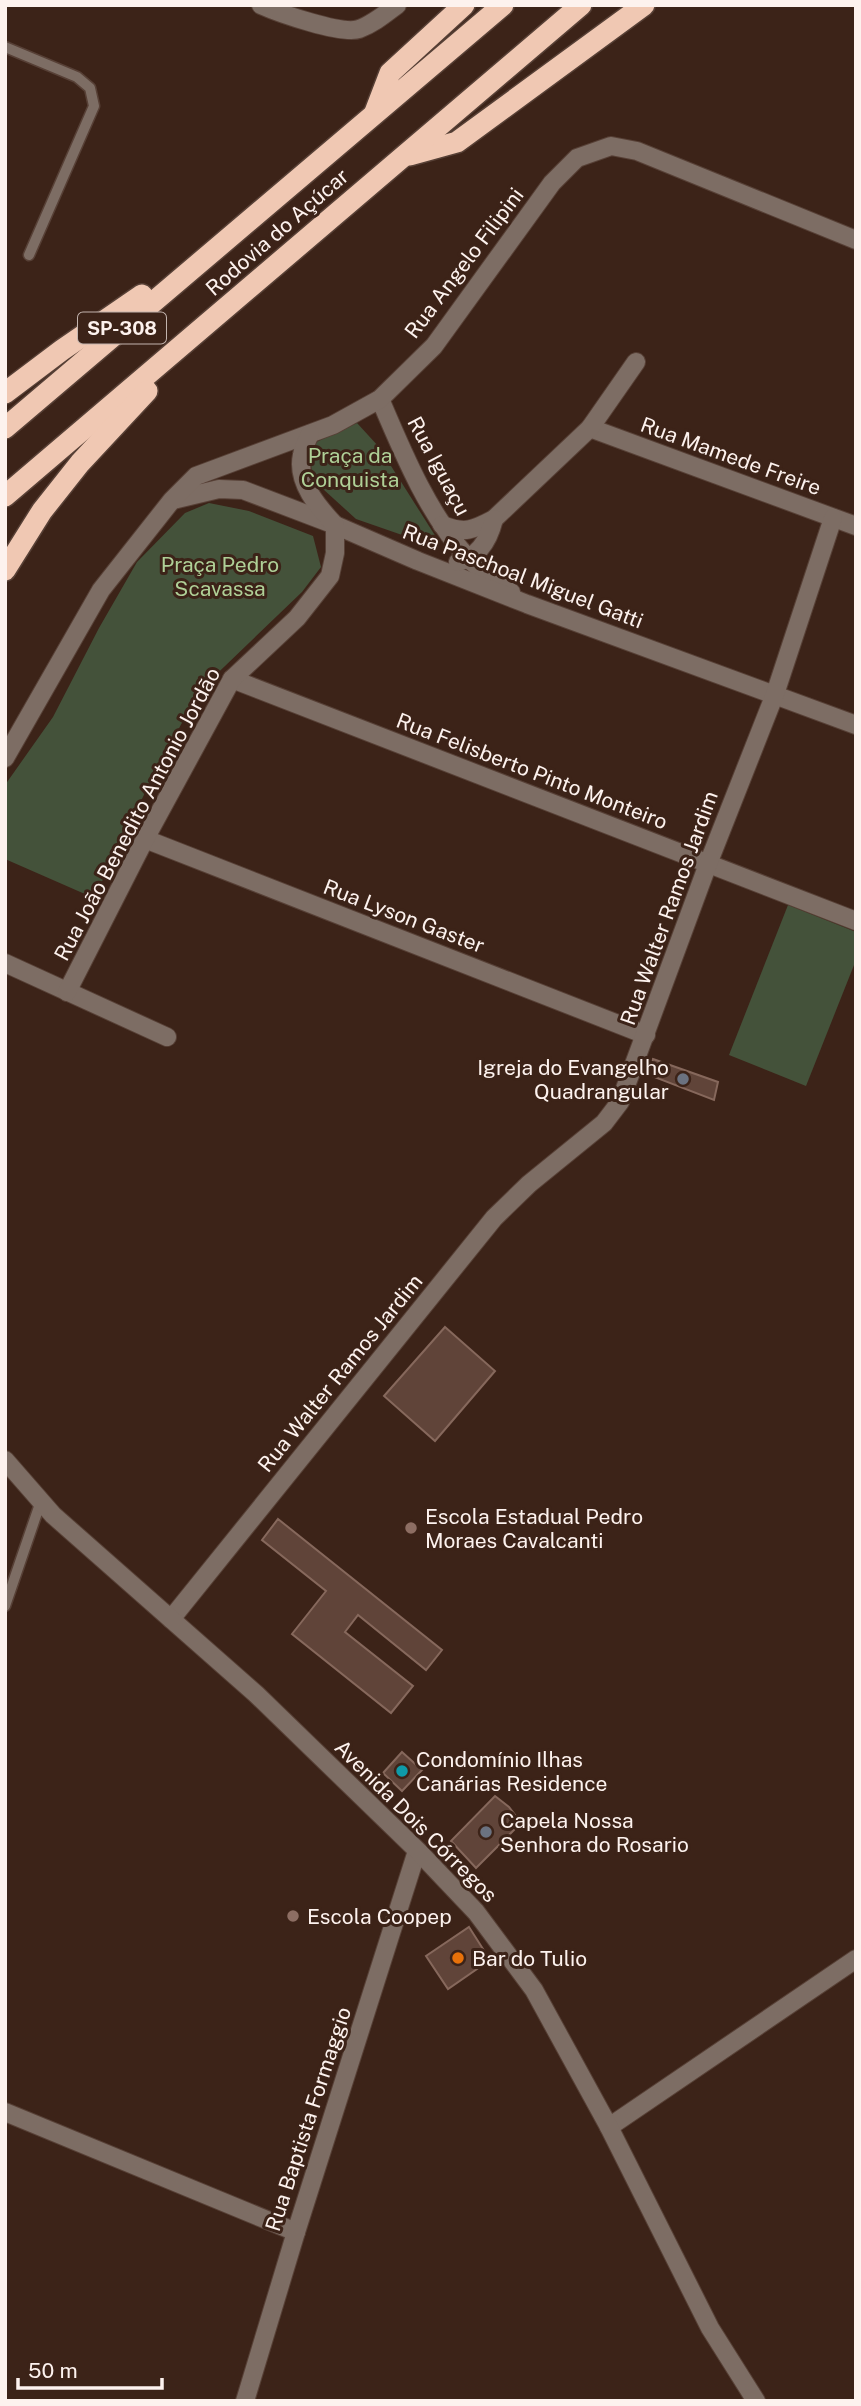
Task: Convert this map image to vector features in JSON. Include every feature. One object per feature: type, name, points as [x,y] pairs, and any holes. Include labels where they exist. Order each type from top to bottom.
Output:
[{"type":"highway","points":[[374,116],[390,74],[464,5]]},
{"type":"highway","name":"Rodovia do Açúcar","points":[[5,428],[503,5]]},
{"type":"highway","name":"Rodovia do Açúcar","points":[[5,496],[581,5]]},
{"type":"highway","points":[[402,158],[457,142],[644,5]]},
{"type":"highway","points":[[5,393],[62,350],[238,228]]},
{"type":"highway","points":[[5,570],[42,511],[80,463],[221,313]]},
{"type":"street","points":[[261,5],[329,26],[356,30],[376,21],[397,5]]},
{"type":"street","name":"Rua Angelo Filipini","points":[[5,758],[101,590],[172,500],[196,476],[333,425],[380,399],[434,346],[552,183],[577,158],[611,146],[637,151],[856,240]]},
{"type":"street","points":[[442,525],[458,532],[475,529],[494,519],[590,428],[636,362]]},
{"type":"street","name":"Rua Iguaçu","points":[[380,399],[404,455],[442,525],[470,560],[527,604]]},
{"type":"street","name":"Rua Mamede Freire","points":[[590,428],[856,526]]},
{"type":"street","points":[[310,434],[301,457],[303,476],[317,506],[335,524]]},
{"type":"street","name":"Rua Paschoal Miguel Gatti","points":[[172,500],[219,489],[243,490],[335,524],[418,561],[527,604],[856,725]]},
{"type":"street","name":"Rua Walter Ramos Jardim","points":[[171,1619],[494,1219],[529,1184],[604,1123],[620,1102],[708,864],[775,694],[833,518]]},
{"type":"street","points":[[418,561],[448,565],[470,560],[489,535],[494,519]]},
{"type":"street","name":"Rua João Benedito Antonio Jordão","points":[[67,992],[145,839],[232,679],[297,618],[330,576],[335,553],[335,524]]},
{"type":"street","name":"Rua Felisberto Pinto Monteiro","points":[[232,679],[856,921]]},
{"type":"street","name":"Rua Lyson Gaster","points":[[145,839],[646,1035]]},
{"type":"street","points":[[5,963],[167,1037]]},
{"type":"street","name":"Avenida Dois Córregos","points":[[5,1460],[53,1515],[256,1694],[476,1912],[534,1990],[609,2127],[710,2328],[756,2401]]},
{"type":"street","name":"Rua Baptista Formaggio","points":[[245,2401],[417,1851]]},
{"type":"street","points":[[609,2127],[856,1959]]},
{"type":"street","points":[[5,2112],[296,2232]]},
{"type":"lane","points":[[5,47],[77,77],[90,88],[94,106],[29,256]]},
{"type":"lane","points":[[5,1606],[41,1501]]},
{"type":"green space","name":"Praça da Conquista","points":[[357,423],[379,447],[436,537],[428,544],[356,519],[312,479],[310,445]]},
{"type":"green space","name":"Praça Pedro Scavassa","points":[[209,503],[249,511],[313,536],[321,567],[302,592],[200,690],[155,772],[94,898],[5,859],[5,785],[53,717],[137,562],[185,513]]},
{"type":"green space","points":[[788,905],[856,932],[856,960],[806,1086],[729,1055]]},
{"type":"building","name":"Igreja do Evangelho Quadrangular","points":[[653,1059],[718,1082],[714,1100],[649,1075]]},
{"type":"building","points":[[445,1327],[495,1371],[435,1441],[384,1396]]},
{"type":"building","points":[[278,1519],[442,1650],[426,1670],[358,1615],[345,1632],[413,1686],[391,1713],[292,1634],[326,1591],[262,1540]]},
{"type":"building","name":"Condomínio Ilhas Canárias Residence","points":[[402,1752],[422,1770],[402,1791],[383,1773]]},
{"type":"building","name":"Capela Nossa Senhora do Rosario","points":[[495,1796],[509,1807],[521,1823],[476,1868],[451,1841]]},
{"type":"building","name":"Bar do Tulio","points":[[469,1927],[490,1960],[448,1989],[426,1956]]},
{"type":"place","name":"Igreja do Evangelho Quadrangular","points":[[683,1079]]},
{"type":"place","name":"Escola Estadual Pedro Moraes Cavalcanti","points":[[411,1528]]},
{"type":"place","name":"Condomínio Ilhas Canárias Residence","points":[[402,1771]]},
{"type":"place","name":"Capela Nossa Senhora do Rosario","points":[[486,1832]]},
{"type":"place","name":"Escola Coopep","points":[[293,1916]]},
{"type":"place","name":"Bar do Tulio","points":[[458,1958]]}]
